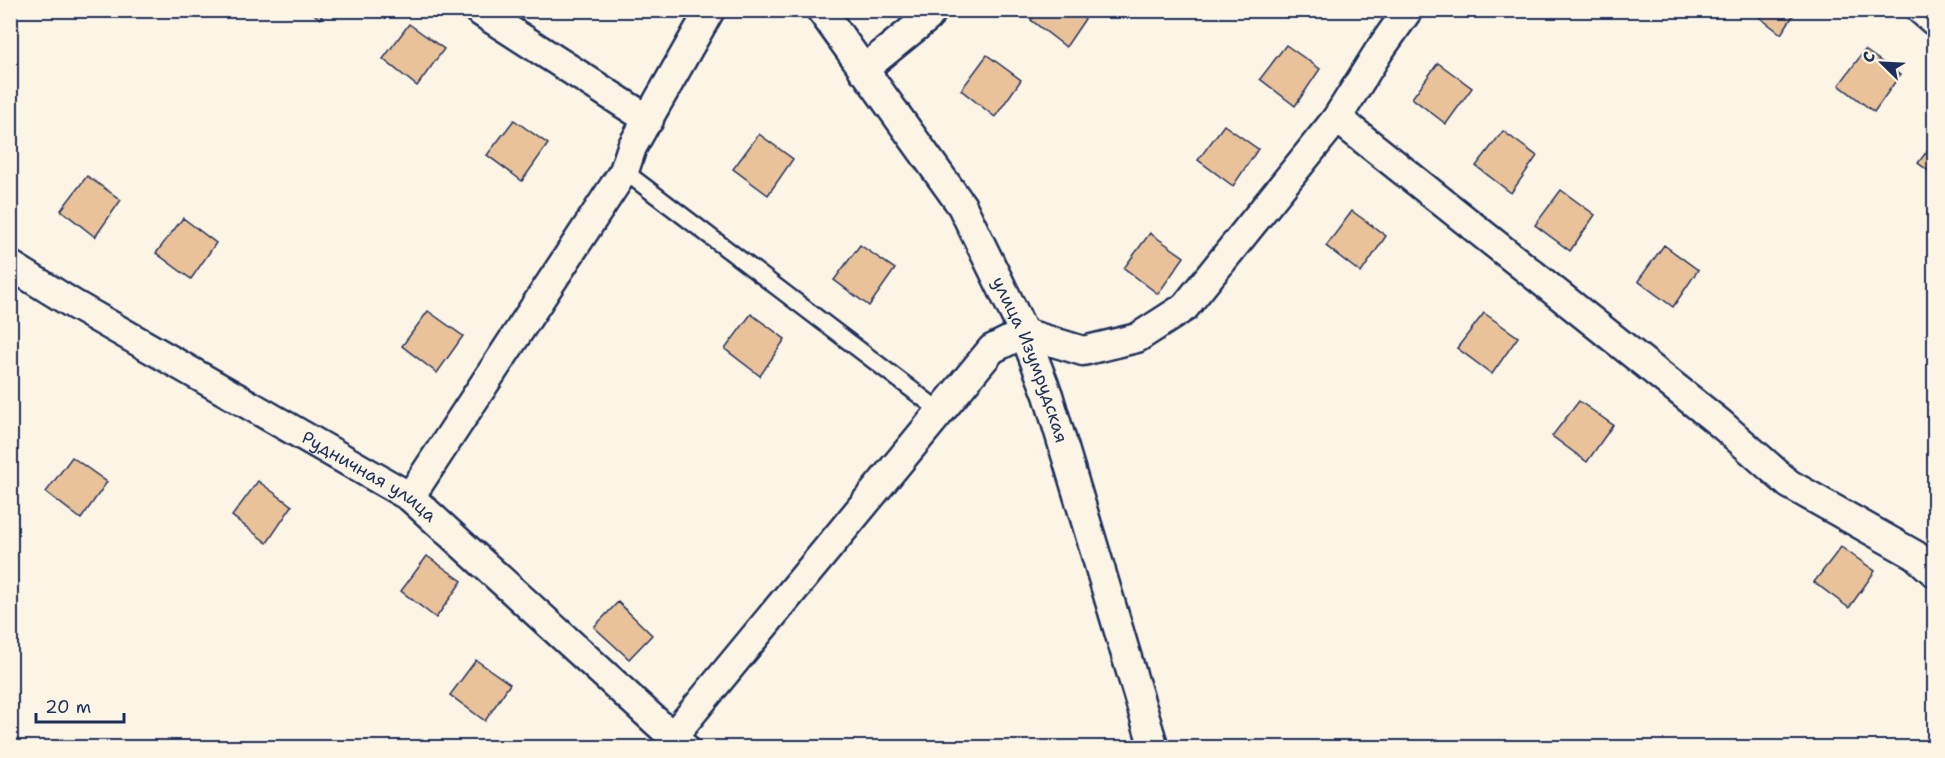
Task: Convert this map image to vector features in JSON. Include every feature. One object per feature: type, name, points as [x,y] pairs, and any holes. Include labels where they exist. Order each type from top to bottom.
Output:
[{"type":"street","points":[[478,10],[649,120]]},
{"type":"street","points":[[410,497],[624,171],[632,147],[710,10]]},
{"type":"street","name":"улица Изумрудская","points":[[821,10],[962,206],[1024,333],[1048,395],[1154,747]]},
{"type":"street","points":[[863,70],[927,18],[933,10]]},
{"type":"street","points":[[679,742],[940,411],[992,349],[1024,333],[1083,351],[1137,338],[1185,307],[1337,118],[1408,10]]},
{"type":"street","points":[[1921,10],[1935,21]]},
{"type":"street","points":[[1337,118],[1721,424],[1789,484],[1916,555],[1935,572]]},
{"type":"street","name":"Рудничная улица","points":[[10,265],[73,304],[410,497],[679,742]]},
{"type":"lane","points":[[624,171],[940,411]]},
{"type":"building","points":[[309,10],[326,10],[320,19]]},
{"type":"building","points":[[1039,10],[1091,10],[1066,47],[1031,20]]},
{"type":"building","points":[[1750,10],[1797,10],[1781,34]]},
{"type":"building","points":[[409,24],[444,49],[417,86],[383,59]]},
{"type":"building","points":[[1286,45],[1320,69],[1295,106],[1260,79]]},
{"type":"building","points":[[1865,50],[1900,75],[1874,112],[1839,85]]},
{"type":"building","points":[[987,55],[1021,80],[995,117],[961,90]]},
{"type":"building","points":[[1438,63],[1472,88],[1446,124],[1412,98]]},
{"type":"building","points":[[514,120],[548,144],[522,181],[487,155]]},
{"type":"building","points":[[1224,125],[1258,149],[1233,186],[1198,160]]},
{"type":"building","points":[[1503,131],[1537,156],[1511,193],[1476,166]]},
{"type":"building","points":[[759,134],[793,159],[768,195],[733,169]]},
{"type":"building","points":[[1934,142],[1934,175],[1918,163]]},
{"type":"building","points":[[87,176],[121,200],[95,237],[61,210]]},
{"type":"building","points":[[1561,190],[1595,215],[1570,251],[1535,225]]},
{"type":"building","points":[[1352,211],[1386,236],[1361,273],[1326,246]]},
{"type":"building","points":[[183,218],[216,243],[191,279],[156,253]]},
{"type":"building","points":[[1150,233],[1184,257],[1158,294],[1124,268]]},
{"type":"building","points":[[860,245],[895,269],[869,306],[834,280]]},
{"type":"building","points":[[1664,245],[1698,270],[1673,307],[1638,281]]},
{"type":"building","points":[[428,311],[463,336],[437,373],[402,346]]},
{"type":"building","points":[[1484,313],[1518,337],[1492,374],[1457,348]]},
{"type":"building","points":[[751,314],[785,339],[760,376],[725,349]]},
{"type":"building","points":[[1579,401],[1613,425],[1587,462],[1552,436]]},
{"type":"building","points":[[72,457],[107,482],[81,519],[46,492]]},
{"type":"building","points":[[258,481],[292,506],[267,543],[232,516]]},
{"type":"building","points":[[1841,547],[1875,571],[1849,608],[1814,582]]},
{"type":"building","points":[[427,556],[462,581],[436,618],[401,591]]},
{"type":"building","points":[[618,602],[652,635],[629,659],[594,627]]},
{"type":"building","points":[[476,660],[510,684],[485,721],[450,695]]}]
